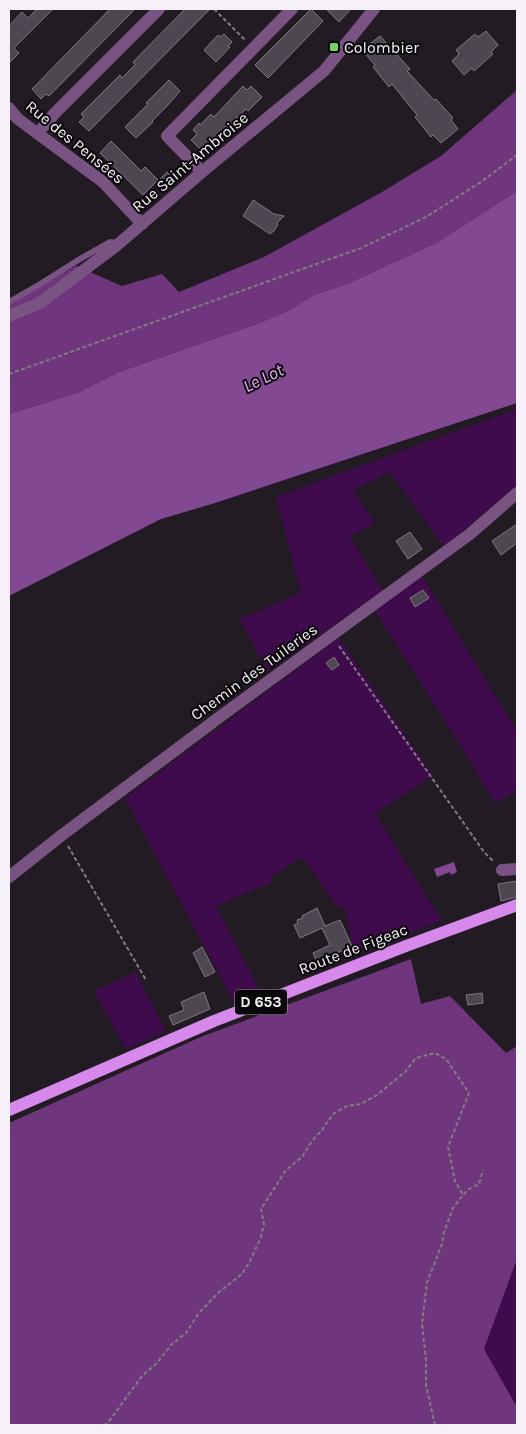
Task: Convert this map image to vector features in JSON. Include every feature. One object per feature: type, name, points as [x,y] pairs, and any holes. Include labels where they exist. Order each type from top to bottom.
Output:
[{"type":"main road","name":"Route de Figeac","points":[[9,1110],[214,1021],[517,905]]},
{"type":"street","points":[[38,133],[54,114],[159,9]]},
{"type":"street","points":[[202,172],[167,136],[292,9]]},
{"type":"street","name":"Rue Saint-Ambroise","points":[[9,316],[40,304],[119,243],[324,71],[374,9]]},
{"type":"street","name":"Rue des Pensées","points":[[9,108],[18,119],[103,182],[142,224]]},
{"type":"street","name":"Chemin des Tuileries","points":[[9,877],[62,835],[470,534],[517,493]]},
{"type":"street","points":[[502,870],[517,869]]},
{"type":"lane","points":[[9,302],[80,258],[110,242],[119,243]]},
{"type":"path","points":[[214,9],[253,48]]},
{"type":"path","points":[[9,374],[361,248],[426,217],[481,182],[517,155]]},
{"type":"path","points":[[332,635],[484,852],[502,870]]},
{"type":"path","points":[[62,835],[146,980]]},
{"type":"path","points":[[104,1425],[142,1376],[156,1364],[170,1345],[186,1334],[199,1313],[219,1292],[242,1274],[261,1237],[264,1224],[261,1209],[286,1170],[302,1157],[333,1114],[347,1106],[361,1104],[377,1095],[405,1072],[416,1058],[435,1053],[446,1059],[469,1093],[448,1147],[454,1181],[463,1195]]},
{"type":"path","points":[[436,1425],[426,1385],[426,1360],[422,1324],[427,1282],[442,1244],[444,1232],[453,1208],[469,1189],[479,1184],[483,1170]]},
{"type":"shaded area","points":[[517,90],[517,191],[438,242],[347,284],[314,295],[288,311],[257,324],[119,372],[77,393],[9,414],[9,305],[76,266],[122,286],[162,274],[179,292],[264,257],[382,192],[441,156]]},
{"type":"shaded area","points":[[517,409],[517,485],[444,547],[390,472],[353,490],[375,523],[350,537],[383,591],[267,671],[240,619],[301,593],[276,497]]},
{"type":"shaded area","points":[[422,576],[517,731],[517,791],[495,803],[375,611]]},
{"type":"shaded area","points":[[339,638],[433,776],[375,813],[442,921],[354,952],[345,909],[336,906],[305,860],[297,859],[272,877],[272,882],[216,906],[260,991],[234,1002],[125,798]]},
{"type":"shaded area","points":[[411,959],[421,1004],[450,996],[506,1053],[517,1046],[517,1259],[484,1349],[517,1407],[517,1425],[9,1425],[9,1123],[203,1036]]},
{"type":"shaded area","points":[[136,972],[166,1031],[126,1049],[94,991]]},
{"type":"shaded area","points":[[517,1259],[517,1407],[484,1349]]},
{"type":"water","name":"Le Lot","points":[[517,191],[517,403],[215,503],[161,519],[9,596],[9,414],[77,393],[119,372],[257,324],[288,311],[314,295],[347,284],[438,242]]},
{"type":"water","points":[[454,862],[457,872],[451,875],[450,872],[437,877],[434,869]]},
{"type":"building","points":[[37,9],[53,9],[14,48],[19,53],[9,63],[9,26],[22,12],[28,18]]},
{"type":"building","points":[[110,9],[135,9],[49,96],[46,94],[41,99],[32,89]]},
{"type":"building","points":[[185,9],[210,9],[89,131],[79,122],[84,117],[81,114],[120,75],[122,78],[135,65],[133,62]]},
{"type":"building","points":[[311,9],[323,21],[268,78],[255,65]]},
{"type":"building","points":[[326,9],[351,9],[339,22]]},
{"type":"building","points":[[486,31],[498,45],[491,52],[493,54],[474,71],[472,68],[464,75],[452,61],[459,54],[456,50],[475,34],[478,37]]},
{"type":"building","points":[[224,34],[232,42],[228,46],[230,47],[216,62],[204,50],[218,35],[220,37]]},
{"type":"building","points":[[380,36],[410,69],[407,71],[453,118],[451,120],[458,129],[441,143],[433,135],[431,137],[415,117],[417,115],[392,84],[389,87],[373,67],[375,65],[362,50]]},
{"type":"building","points":[[169,80],[180,91],[136,138],[125,127]]},
{"type":"building","points":[[243,86],[247,90],[251,86],[262,97],[248,111],[246,109],[202,151],[191,140],[197,134],[193,130],[211,114],[214,117]]},
{"type":"building","points":[[111,141],[141,171],[145,167],[158,180],[143,195],[100,153]]},
{"type":"building","points":[[167,172],[174,178],[166,186],[159,180]]},
{"type":"building","points":[[253,200],[274,214],[284,216],[270,234],[243,216]]},
{"type":"building","points":[[517,524],[517,543],[501,555],[492,541]]},
{"type":"building","points":[[410,532],[422,549],[408,559],[396,541]]},
{"type":"building","points":[[423,590],[429,598],[415,607],[410,598]]},
{"type":"building","points":[[334,657],[339,665],[332,670],[326,663]]},
{"type":"building","points":[[517,881],[517,897],[501,901],[498,884]]},
{"type":"building","points":[[317,908],[325,926],[340,920],[352,946],[322,960],[316,960],[313,953],[330,945],[322,928],[300,938],[294,925],[298,923],[297,920],[303,918],[302,916]]},
{"type":"building","points":[[202,947],[215,972],[205,977],[193,953]]},
{"type":"building","points":[[204,992],[210,1009],[173,1025],[169,1016],[184,1010],[181,1002]]},
{"type":"building","points":[[482,993],[483,1003],[468,1005],[466,995]]},
{"type":"place","name":"Colombier","points":[[334,47]]}]
